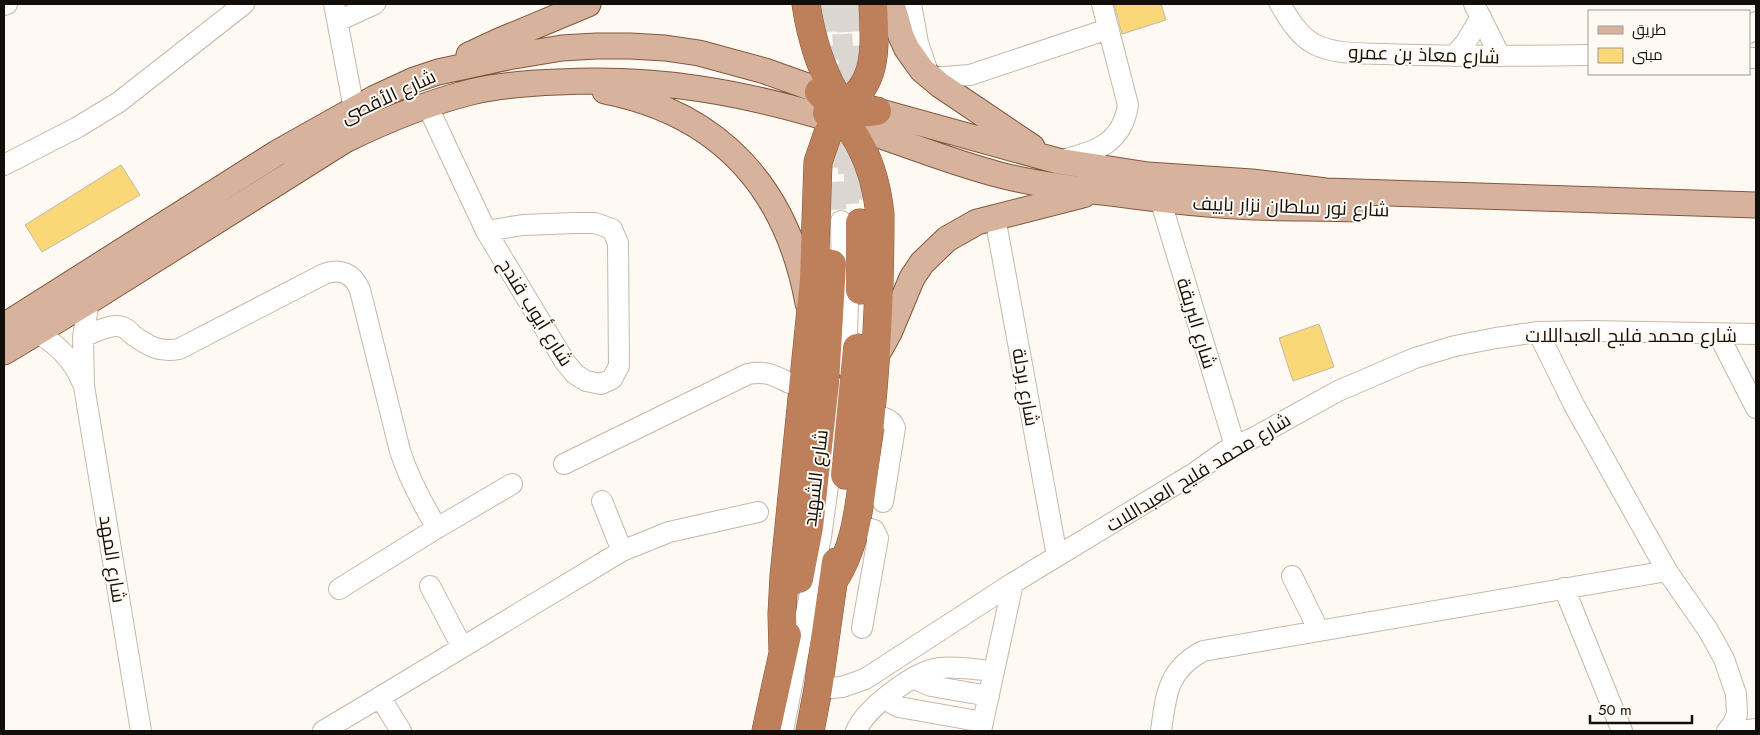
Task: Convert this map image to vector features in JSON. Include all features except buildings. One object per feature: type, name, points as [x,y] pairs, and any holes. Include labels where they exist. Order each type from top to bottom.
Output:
[{"type":"highway","points":[[806,4],[815,47],[873,174],[880,214],[871,416],[857,525],[851,548],[834,580]]},
{"type":"highway","points":[[784,652],[782,614],[784,576],[816,246],[818,162],[831,126],[866,83],[872,65],[874,46],[873,4]]},
{"type":"highway","name":"شارع الشهيد","points":[[810,731],[834,580],[856,368],[860,296],[846,221]]},
{"type":"highway","name":"شارع الشهيد","points":[[766,731],[804,559],[811,512],[829,343],[846,221]]},
{"type":"main road","points":[[438,72],[499,41],[588,4]]},
{"type":"main road","points":[[892,4],[898,30],[907,49],[930,78],[1053,160]]},
{"type":"main road","name":"شارع الأقصى","points":[[4,326],[277,153],[354,109],[402,86],[438,72],[562,48],[630,46],[698,53],[732,61],[844,112]]},
{"type":"main road","name":"شارع الأقصى","points":[[4,352],[89,301],[345,140],[380,123],[427,105],[474,91],[522,84],[603,80],[666,84],[844,112]]},
{"type":"main road","points":[[559,82],[625,95],[661,107],[703,130],[741,161],[771,200],[792,241],[805,286],[810,315]]},
{"type":"main road","name":"شارع نور سلطان نزار باييف","points":[[844,112],[1053,160],[1148,175],[1252,182],[1326,191],[1756,206]]},
{"type":"main road","name":"شارع نور سلطان نزار باييف","points":[[844,112],[953,161],[1000,175],[1097,192],[1252,207],[1756,221]]},
{"type":"main road","points":[[875,358],[889,333],[908,286],[922,264],[947,239],[977,222],[1097,192]]},
{"type":"street","points":[[4,164],[78,128],[119,102],[223,11],[244,4]]},
{"type":"street","points":[[354,109],[336,12],[375,4]]},
{"type":"street","points":[[911,4],[918,43],[930,78],[970,75],[1108,29]]},
{"type":"street","points":[[1053,160],[1085,154],[1102,147],[1116,134],[1127,116],[1128,105],[1102,4]]},
{"type":"street","name":"شارع معاذ بن عمرو","points":[[1280,4],[1293,26],[1304,37],[1325,48],[1342,52],[1454,56],[1588,54]]},
{"type":"street","points":[[1454,56],[1466,42],[1478,11]]},
{"type":"street","points":[[1478,11],[1500,56]]},
{"type":"street","name":"شارع أيوب قندح","points":[[427,105],[486,231],[565,362],[575,374],[586,381],[601,384],[612,379],[619,366],[618,243],[612,229],[596,223],[558,223],[523,225],[486,231]]},
{"type":"street","name":"شارع البريقة","points":[[1160,199],[1234,446]]},
{"type":"street","name":"شارع بردلة","points":[[995,218],[1057,556]]},
{"type":"street","points":[[783,731],[814,576],[829,478],[840,340],[846,221]]},
{"type":"street","points":[[790,731],[820,590],[834,496],[847,356],[846,221]]},
{"type":"street","points":[[83,337],[107,327],[121,327],[127,329],[151,348],[160,350],[179,349],[324,274],[338,271],[346,273],[352,277],[360,290],[406,468],[436,528]]},
{"type":"street","name":"شارع المهد","points":[[89,301],[83,337],[84,386],[140,731]]},
{"type":"street","name":"شارع المهد","points":[[36,332],[49,339],[61,349],[78,372],[84,386]]},
{"type":"street","points":[[1538,332],[1574,405],[1667,571],[1708,630],[1724,659],[1736,694],[1737,714],[1733,724],[1727,731]]},
{"type":"street","name":"شارع محمد فليح العبداللات","points":[[818,689],[842,687],[864,679],[1057,556],[1196,472],[1215,457],[1338,391],[1415,358],[1464,344],[1538,332],[1756,334]]},
{"type":"street","points":[[1718,334],[1756,408]]},
{"type":"street","points":[[564,464],[748,374],[770,374],[788,383],[798,386],[804,385]]},
{"type":"street","points":[[871,416],[889,419],[895,428],[883,502]]},
{"type":"street","points":[[339,589],[436,528],[512,484]]},
{"type":"street","points":[[602,501],[622,551]]},
{"type":"street","points":[[323,731],[622,551],[669,532],[758,512]]},
{"type":"street","points":[[857,525],[874,530],[878,538],[862,628]]},
{"type":"street","points":[[1161,731],[1168,687],[1178,670],[1191,657],[1203,651],[1667,571]]},
{"type":"street","points":[[1292,576],[1319,631]]},
{"type":"street","points":[[884,699],[899,707],[959,725],[982,727],[1013,584]]},
{"type":"street","points":[[430,586],[462,647]]},
{"type":"street","points":[[1564,588],[1622,731]]},
{"type":"street","points":[[856,731],[869,711],[921,673],[939,668],[994,671]]},
{"type":"street","points":[[913,678],[930,686],[989,696]]},
{"type":"street","points":[[380,697],[401,731]]},
{"type":"street","points":[[1741,731],[1756,729]]},
{"type":"tunnel","points":[[823,4],[825,60]]},
{"type":"tunnel","points":[[841,4],[850,222]]},
{"type":"tunnel","points":[[850,4],[860,223]]},
{"type":"tunnel","points":[[829,140],[833,220]]}]
